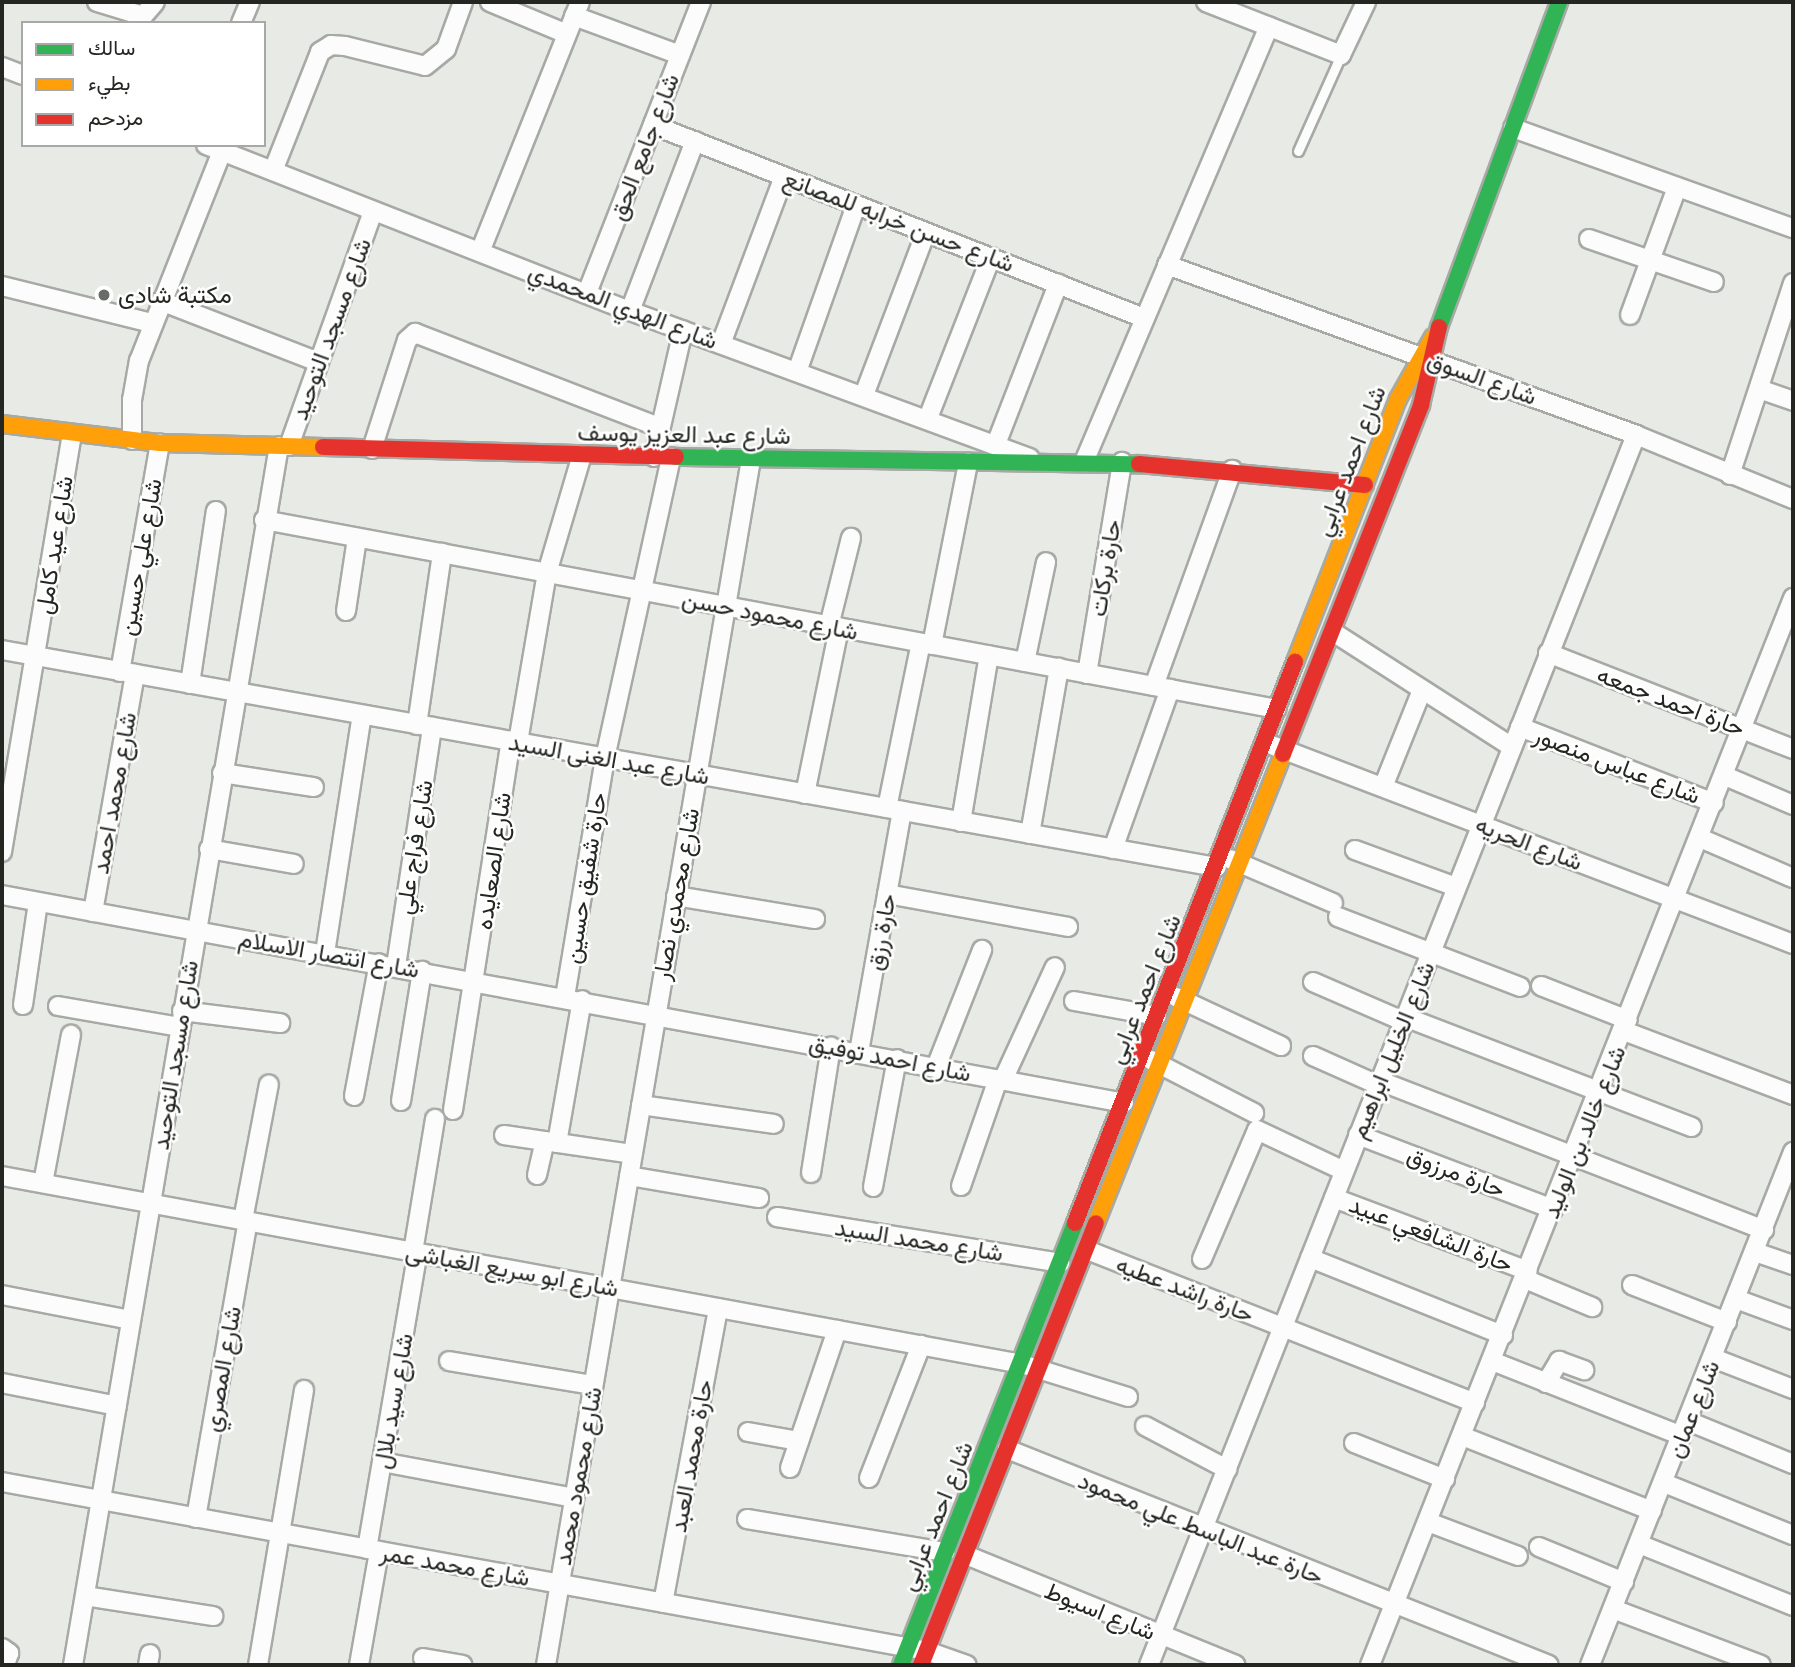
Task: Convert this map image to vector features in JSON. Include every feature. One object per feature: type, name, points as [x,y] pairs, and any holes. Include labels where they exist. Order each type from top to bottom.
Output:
[{"type":"street","points":[[97,2],[143,16],[155,2]]},
{"type":"street","points":[[242,21],[250,2]]},
{"type":"street","points":[[274,171],[320,52],[331,45],[345,46],[425,65],[446,48],[463,2]]},
{"type":"street","points":[[490,2],[567,34]]},
{"type":"street","name":"شارع جامع الحق","points":[[587,293],[701,2]]},
{"type":"street","points":[[1206,2],[1341,55],[1366,2]]},
{"type":"street","name":"شارع احمد عرابي","points":[[901,1665],[1022,1364],[1365,485],[1436,334],[1559,2]]},
{"type":"street","points":[[480,252],[577,9],[680,55]]},
{"type":"street","points":[[1084,462],[1269,27]]},
{"type":"street","points":[[2,67],[21,74]]},
{"type":"street","name":"شارع حسن خرابه للمصانع","points":[[653,125],[1144,318]]},
{"type":"street","points":[[1513,128],[1793,228]]},
{"type":"street","points":[[630,311],[695,141]]},
{"type":"street","points":[[132,440],[132,400],[151,323],[214,148]]},
{"type":"street","name":"شارع الهدي المحمدي","points":[[214,148],[630,311],[798,369],[996,443],[1042,463]]},
{"type":"street","points":[[722,344],[784,176]]},
{"type":"street","points":[[1630,315],[1677,187]]},
{"type":"street","points":[[798,369],[856,205]]},
{"type":"street","name":"شارع مسجد التوحيد","points":[[74,1665],[264,520],[284,446],[373,212]]},
{"type":"street","points":[[864,395],[926,232]]},
{"type":"street","points":[[1589,239],[1714,282]]},
{"type":"street","points":[[928,418],[990,257]]},
{"type":"street","name":"شارع السوق","points":[[1167,265],[1636,435],[1793,499]]},
{"type":"street","points":[[1730,475],[1793,283]]},
{"type":"street","points":[[996,443],[1058,284]]},
{"type":"street","points":[[2,286],[151,323]]},
{"type":"street","points":[[161,301],[318,362]]},
{"type":"street","name":"حارة شفيق حسين","points":[[537,1175],[551,1142],[574,999],[605,758],[639,590],[662,457],[659,426],[683,330]]},
{"type":"street","points":[[372,449],[407,340],[415,333],[659,426]]},
{"type":"street","name":"شارع احمد عرابي","points":[[924,1658],[1287,751],[1421,405],[1426,358]]},
{"type":"street","points":[[1759,389],[1793,401]]},
{"type":"street","name":"شارع عبد العزيز يوسف","points":[[2,424],[160,443],[751,459],[968,463],[1122,462],[1232,470],[1365,485]]},
{"type":"street","name":"شارع عيد كامل","points":[[2,852],[72,434]]},
{"type":"street","name":"شارع الخليل ابراهيم","points":[[1149,1665],[1636,435]]},
{"type":"street","name":"شارع علي حسين","points":[[128,673],[160,443]]},
{"type":"street","name":"شارع الصعايده","points":[[453,1110],[514,742],[547,573],[583,455]]},
{"type":"street","name":"شارع محمدي نصار","points":[[610,1287],[751,459]]},
{"type":"street","name":"حارة بركات","points":[[1087,674],[1122,462]]},
{"type":"street","name":"حارة رزق","points":[[859,1052],[887,894],[895,810],[926,644],[968,463]]},
{"type":"street","points":[[1113,849],[1232,470]]},
{"type":"street","points":[[190,684],[216,511]]},
{"type":"street","name":"شارع محمود حسن","points":[[264,520],[1277,709]]},
{"type":"street","points":[[346,611],[357,538]]},
{"type":"street","points":[[805,794],[851,538]]},
{"type":"street","name":"شارع فراج علي","points":[[354,1096],[387,965],[425,726],[442,553]]},
{"type":"street","points":[[1025,662],[1046,562]]},
{"type":"street","name":"شارع خالد بن الوليد","points":[[1370,1665],[1677,899],[1793,598]]},
{"type":"street","points":[[1332,632],[1512,747]]},
{"type":"street","name":"شارع عبد الغنى السيد","points":[[2,650],[1113,849],[1241,864],[1335,910],[1520,987]]},
{"type":"street","name":"حارة احمد جمعه","points":[[1548,653],[1793,749]]},
{"type":"street","points":[[961,822],[989,655]]},
{"type":"street","points":[[1030,834],[1059,668]]},
{"type":"street","name":"شارع محمد احمد","points":[[93,912],[128,673]]},
{"type":"street","points":[[1383,787],[1422,690]]},
{"type":"street","points":[[325,953],[362,715]]},
{"type":"street","name":"شارع عباس منصور","points":[[1520,727],[1714,803]]},
{"type":"street","name":"شارع الحريه","points":[[1264,743],[1793,944]]},
{"type":"street","points":[[222,773],[314,788]]},
{"type":"street","points":[[1725,776],[1793,806]]},
{"type":"street","points":[[1700,838],[1793,878]]},
{"type":"street","points":[[209,849],[294,864]]},
{"type":"street","points":[[1355,850],[1456,887]]},
{"type":"street","points":[[887,894],[1069,926]]},
{"type":"street","name":"شارع انتصار الاسلام","points":[[2,895],[656,1013]]},
{"type":"street","points":[[676,896],[815,919]]},
{"type":"street","points":[[23,1005],[38,902]]},
{"type":"street","points":[[936,1067],[982,950]]},
{"type":"street","points":[[961,1186],[1000,1079],[1055,967]]},
{"type":"street","points":[[401,1101],[422,971]]},
{"type":"street","points":[[1313,982],[1692,1127]]},
{"type":"street","points":[[1541,986],[1626,1026],[1793,1095]]},
{"type":"street","points":[[1166,993],[1281,1046]]},
{"type":"street","points":[[1074,1001],[1157,1016]]},
{"type":"street","points":[[58,1006],[181,1019],[280,1023]]},
{"type":"street","name":"شارع احمد توفيق","points":[[656,1013],[1124,1103]]},
{"type":"street","points":[[43,1183],[71,1035]]},
{"type":"street","points":[[811,1173],[831,1047]]},
{"type":"street","points":[[1142,1055],[1254,1112]]},
{"type":"street","points":[[1313,1056],[1764,1230]]},
{"type":"street","points":[[873,1187],[897,1059]]},
{"type":"street","name":"شارع المصري","points":[[196,1518],[269,1084]]},
{"type":"street","points":[[640,1105],[775,1124]]},
{"type":"street","name":"شارع سيد بلال","points":[[359,1665],[382,1462],[435,1119]]},
{"type":"street","points":[[1202,1259],[1257,1130],[1344,1171]]},
{"type":"street","points":[[504,1135],[632,1154]]},
{"type":"street","name":"حارة مرزوق","points":[[1358,1135],[1553,1209]]},
{"type":"street","name":"شارع عمان","points":[[1590,1665],[1793,1152]]},
{"type":"street","name":"شارع ابو سريع الغباشى","points":[[2,1176],[1022,1364],[1128,1397]]},
{"type":"street","points":[[629,1176],[759,1198]]},
{"type":"street","name":"حارة الشافعي عبيد","points":[[1334,1198],[1526,1275],[1592,1307]]},
{"type":"street","name":"شارع محمد السيد","points":[[777,1217],[1060,1263]]},
{"type":"street","name":"حارة راشد عطيه","points":[[1087,1250],[1475,1403]]},
{"type":"street","points":[[1755,1252],[1793,1265]]},
{"type":"street","points":[[1310,1258],[1503,1335]]},
{"type":"street","points":[[1632,1285],[1727,1322]]},
{"type":"street","name":"شارع محمود محمد","points":[[546,1665],[610,1287]]},
{"type":"street","points":[[2,1295],[131,1320]]},
{"type":"street","points":[[1737,1299],[1793,1320]]},
{"type":"street","name":"حارة محمد العبد","points":[[663,1604],[718,1308]]},
{"type":"street","points":[[790,1468],[837,1330]]},
{"type":"street","points":[[869,1478],[921,1345]]},
{"type":"street","points":[[1713,1358],[1793,1389]]},
{"type":"street","points":[[449,1361],[593,1385]]},
{"type":"street","points":[[1492,1361],[1546,1382],[1793,1464]]},
{"type":"street","points":[[1546,1382],[1559,1362],[1584,1370]]},
{"type":"street","points":[[2,1383],[117,1406]]},
{"type":"street","points":[[258,1665],[304,1390]]},
{"type":"street","points":[[1145,1426],[1227,1469]]},
{"type":"street","points":[[748,1432],[799,1441]]},
{"type":"street","points":[[1462,1436],[1652,1511]]},
{"type":"street","points":[[1354,1443],[1445,1479]]},
{"type":"street","name":"حارة عبد الباسط علي محمود","points":[[1007,1449],[1203,1530],[1549,1665]]},
{"type":"street","points":[[382,1462],[573,1498]]},
{"type":"street","name":"شارع محمد عمر","points":[[2,1482],[908,1647],[924,1658],[967,1665]]},
{"type":"street","points":[[1664,1483],[1793,1535]]},
{"type":"street","points":[[747,1519],[945,1552]]},
{"type":"street","points":[[1428,1522],[1518,1556]]},
{"type":"street","points":[[1639,1544],[1793,1606]]},
{"type":"street","points":[[1539,1547],[1624,1582]]},
{"type":"street","name":"شارع اسيوط","points":[[966,1555],[1235,1665]]},
{"type":"street","points":[[85,1596],[213,1616]]},
{"type":"street","points":[[1613,1609],[1761,1665]]},
{"type":"street","points":[[2,1648],[9,1653],[5,1665]]},
{"type":"street","points":[[423,1658],[462,1665]]},
{"type":"lane","points":[[1298,150],[1341,55]]},
{"type":"traffic: fast","points":[[1439,327],[1559,2]]},
{"type":"traffic: fast","points":[[676,457],[1139,464]]},
{"type":"traffic: fast","points":[[901,1665],[1075,1223]]},
{"type":"traffic: slow","points":[[1295,662],[1398,399],[1433,337]]},
{"type":"traffic: slow","points":[[2,424],[160,443],[323,447]]},
{"type":"traffic: slow","points":[[1096,1223],[1283,754]]},
{"type":"traffic: jam","points":[[1283,754],[1421,405],[1439,327]]},
{"type":"traffic: jam","points":[[323,447],[676,457]]},
{"type":"traffic: jam","points":[[1139,464],[1365,485]]},
{"type":"traffic: jam","points":[[1075,1223],[1295,662]]},
{"type":"traffic: jam","points":[[921,1665],[1096,1223]]},
{"type":"place","name":"مكتبة شادى","points":[[104,295]]}]
